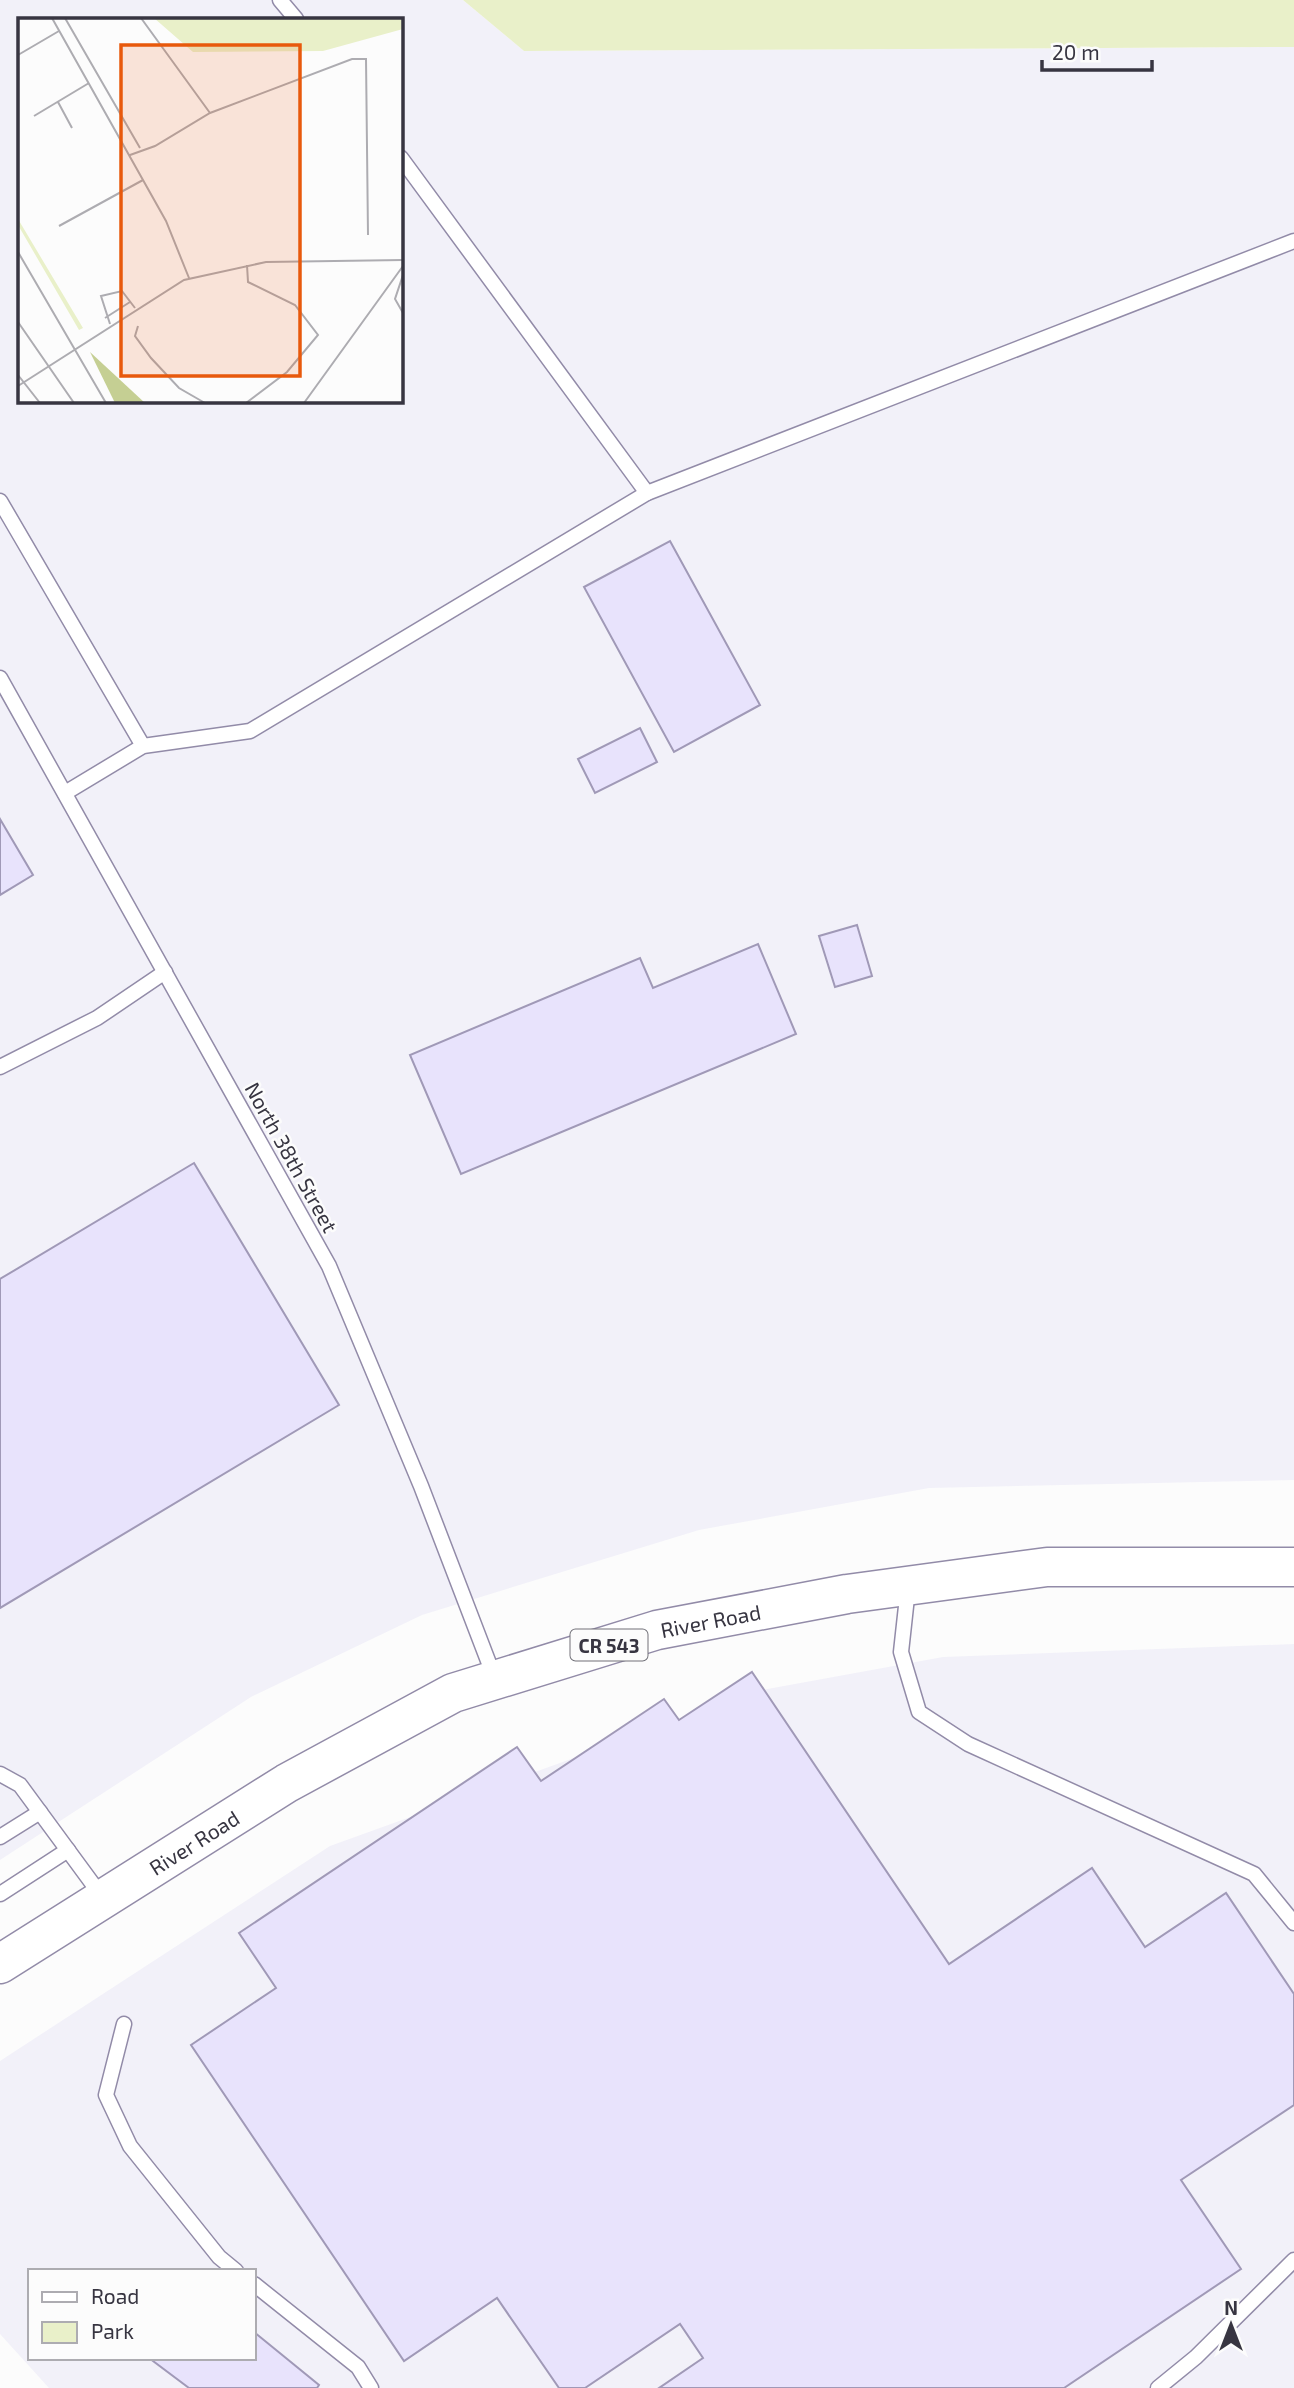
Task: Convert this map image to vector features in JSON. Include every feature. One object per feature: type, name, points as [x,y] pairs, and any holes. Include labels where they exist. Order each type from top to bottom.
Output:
[{"type":"main road","name":"River Road","points":[[0,1964],[287,1783],[453,1693],[657,1630],[847,1594],[1047,1567],[1294,1567]]},
{"type":"lane","points":[[280,0],[295,18]]},
{"type":"lane","points":[[402,159],[647,493]]},
{"type":"lane","points":[[65,793],[143,746],[250,731],[647,493],[1294,241]]},
{"type":"lane","points":[[0,501],[143,746]]},
{"type":"lane","name":"North 38th Street","points":[[0,678],[329,1266],[421,1486],[495,1681]]},
{"type":"lane","points":[[0,1067],[97,1018],[164,972]]},
{"type":"lane","points":[[908,1586],[901,1651],[919,1712],[968,1744],[1254,1874],[1294,1923]]},
{"type":"lane","points":[[0,1774],[20,1785],[103,1899]]},
{"type":"lane","points":[[0,1837],[40,1812]]},
{"type":"lane","points":[[0,1894],[68,1850]]},
{"type":"lane","points":[[124,2025],[106,2095],[130,2146],[219,2257],[234,2269]]},
{"type":"lane","points":[[1158,2388],[1196,2357],[1294,2260]]},
{"type":"lane","points":[[256,2286],[358,2367],[371,2388]]},
{"type":"shaded area","points":[[0,0],[463,0],[524,51],[1294,47],[1294,1480],[929,1488],[699,1530],[422,1615],[251,1697],[0,1860]]},
{"type":"shaded area","points":[[1294,1644],[1294,2388],[49,2388],[0,2334],[0,2061],[330,1846],[679,1720],[735,1695],[943,1657]]},
{"type":"green space","points":[[463,0],[1294,0],[1294,47],[524,51]]},
{"type":"building","points":[[670,541],[760,705],[674,752],[584,587]]},
{"type":"building","points":[[640,728],[657,762],[595,793],[578,759]]},
{"type":"building","points":[[0,819],[33,875],[0,895]]},
{"type":"building","points":[[857,925],[872,976],[835,987],[819,936]]},
{"type":"building","points":[[758,944],[796,1034],[461,1174],[410,1055],[640,958],[653,988]]},
{"type":"building","points":[[194,1163],[339,1405],[0,1608],[0,1279]]},
{"type":"building","points":[[752,1672],[949,1964],[1092,1868],[1145,1947],[1226,1893],[1294,1994],[1294,2105],[1181,2180],[1241,2269],[1064,2388],[659,2388],[703,2358],[680,2324],[585,2388],[559,2388],[497,2298],[404,2361],[191,2045],[276,1988],[239,1933],[517,1747],[541,1781],[664,1699],[679,1720]]},
{"type":"building","points":[[256,2334],[319,2385],[317,2388],[189,2388],[152,2360],[256,2360]]}]
